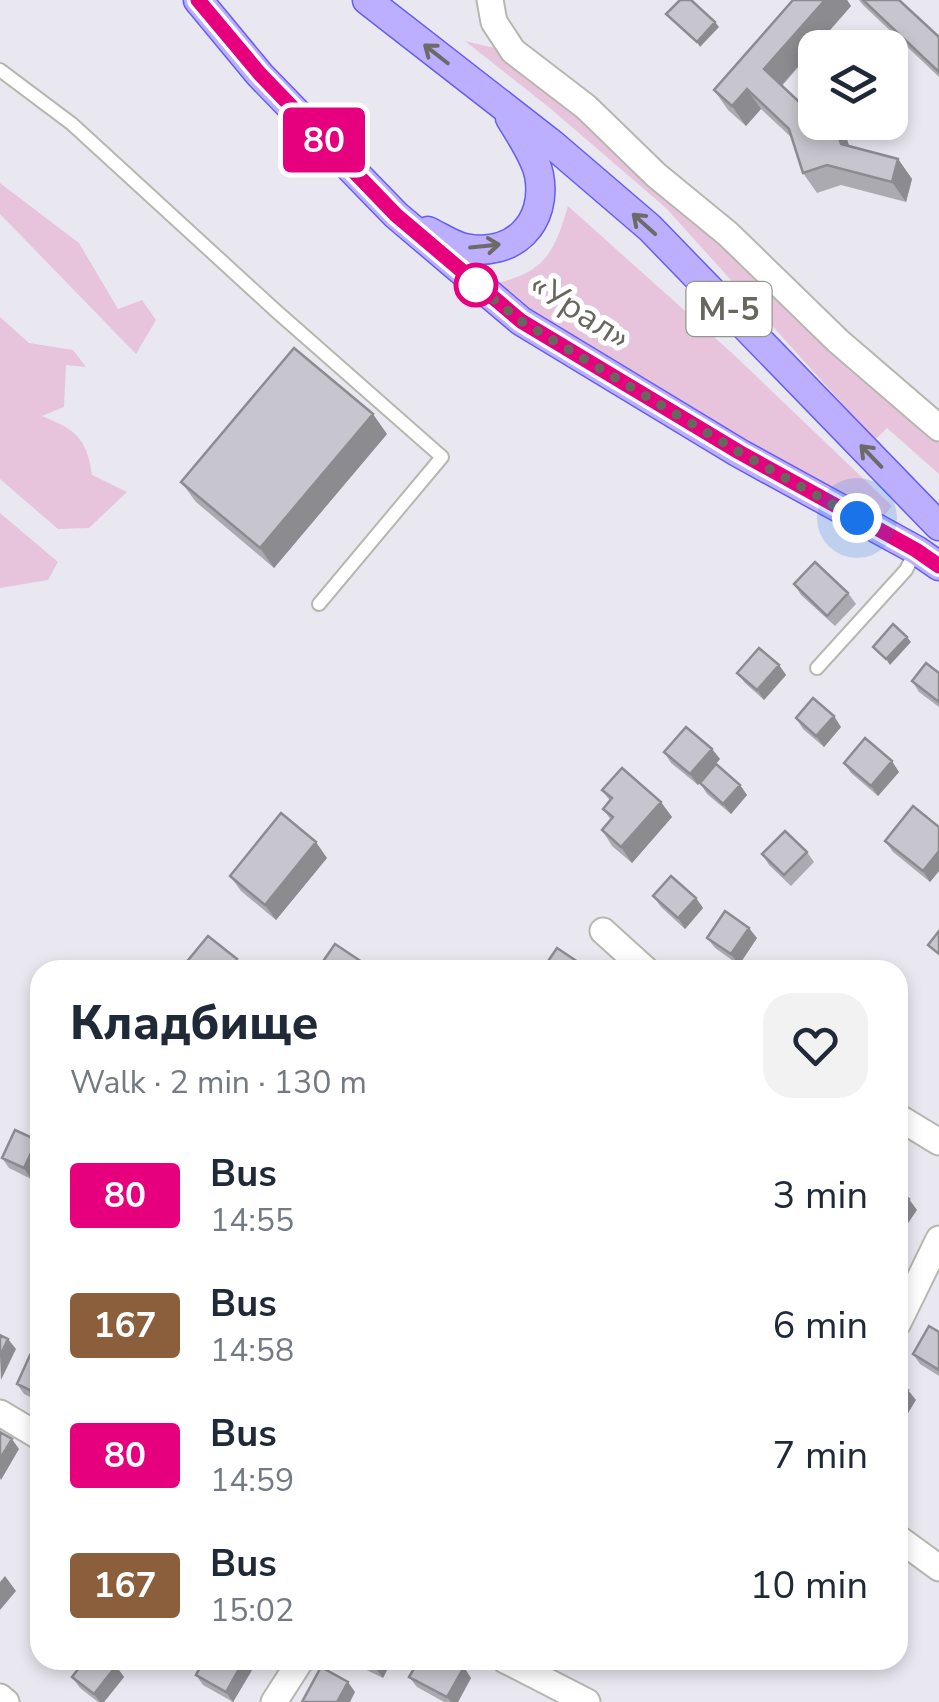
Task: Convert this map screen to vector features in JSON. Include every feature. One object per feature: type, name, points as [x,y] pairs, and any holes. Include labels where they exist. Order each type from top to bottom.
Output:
[{"type":"main road","name":"«Урал»","points":[[198,0],[260,74],[396,215],[521,321],[739,452],[928,558]]},
{"type":"main road","name":"М-5","points":[[367,0],[650,228],[939,526]]},
{"type":"main road","name":"М-5","points":[[396,215],[460,248],[482,250],[508,243],[530,229],[542,202],[538,170],[505,108]]},
{"type":"street","points":[[490,2],[494,22],[512,51],[586,107],[656,175],[728,234],[838,341],[939,428]]},
{"type":"street","points":[[603,931],[635,960]]},
{"type":"street","points":[[908,1123],[939,1142]]},
{"type":"street","points":[[908,1303],[939,1239]]},
{"type":"street","points":[[0,1413],[30,1430]]},
{"type":"street","points":[[908,1545],[939,1568]]},
{"type":"street","points":[[274,1702],[295,1670]]},
{"type":"street","points":[[525,1670],[587,1702]]},
{"type":"lane","points":[[0,70],[72,124],[442,456],[319,604]]},
{"type":"lane","points":[[817,668],[906,570],[928,558]]},
{"type":"shaded area","points":[[465,41],[499,49],[566,101],[868,385],[939,443],[939,474],[887,428],[875,440],[666,208]]},
{"type":"shaded area","points":[[0,183],[79,243],[118,309],[142,300],[156,320],[136,354],[0,214]]},
{"type":"shaded area","points":[[568,206],[732,353],[892,506],[884,516],[605,363],[493,284],[524,274],[544,259],[558,237]]},
{"type":"shaded area","points":[[0,317],[29,343],[73,350],[86,367],[66,365],[64,407],[42,416],[77,436],[87,452],[92,475],[127,492],[89,528],[58,529],[0,479]]},
{"type":"shaded area","points":[[0,513],[58,562],[48,580],[0,588]]},
{"type":"building","points":[[680,0],[691,0],[715,22],[697,42],[666,14]]},
{"type":"building","points":[[793,0],[825,0],[764,69],[798,101],[798,140],[840,140],[841,144],[898,159],[892,182],[827,165],[803,173],[789,129],[747,89],[732,106],[714,90]]},
{"type":"building","points":[[863,0],[899,0],[939,37],[939,72],[908,43],[908,30],[895,30]]},
{"type":"building","points":[[294,348],[373,414],[260,548],[181,482]]},
{"type":"building","points":[[815,562],[848,593],[827,616],[794,584]]},
{"type":"building","points":[[893,624],[907,637],[886,659],[873,647]]},
{"type":"building","points":[[759,648],[779,665],[757,690],[737,673]]},
{"type":"building","points":[[926,663],[939,673],[939,702],[912,681]]},
{"type":"building","points":[[813,698],[834,716],[816,736],[796,718]]},
{"type":"building","points":[[686,727],[712,749],[690,774],[664,752]]},
{"type":"building","points":[[865,738],[892,761],[871,786],[844,763]]},
{"type":"building","points":[[716,764],[740,785],[723,804],[700,783]]},
{"type":"building","points":[[622,768],[661,802],[621,847],[602,830],[613,817],[603,809],[612,798],[602,790]]},
{"type":"building","points":[[913,806],[939,827],[939,851],[923,871],[885,841]]},
{"type":"building","points":[[281,813],[316,842],[265,905],[230,876]]},
{"type":"building","points":[[785,831],[807,852],[784,875],[762,854]]},
{"type":"building","points":[[671,876],[696,898],[678,918],[653,896]]},
{"type":"building","points":[[725,911],[749,928],[731,954],[707,938]]},
{"type":"building","points":[[939,931],[939,954],[928,945]]},
{"type":"building","points":[[208,936],[237,959],[236,960],[188,960]]},
{"type":"building","points":[[335,944],[359,960],[324,960]]},
{"type":"building","points":[[557,948],[575,960],[549,960]]},
{"type":"building","points":[[15,1130],[30,1137],[30,1155],[24,1168],[2,1158]]},
{"type":"building","points":[[929,1326],[939,1332],[939,1370],[913,1354]]},
{"type":"building","points":[[0,1335],[8,1339],[0,1356]]},
{"type":"building","points":[[30,1355],[30,1390],[17,1384]]},
{"type":"building","points":[[0,1432],[12,1439],[0,1459]]},
{"type":"building","points":[[77,1670],[113,1670],[94,1694],[72,1677]]},
{"type":"building","points":[[199,1670],[238,1670],[226,1692],[196,1675]]},
{"type":"building","points":[[319,1670],[348,1682],[337,1702],[302,1702]]},
{"type":"building","points":[[413,1670],[462,1670],[447,1697],[409,1677]]},
{"type":"bus line","name":"80","points":[[198,0],[260,74],[396,215],[521,321],[939,566]]},
{"type":"route","points":[[476,285],[471,281],[521,321],[857,518]]}]
